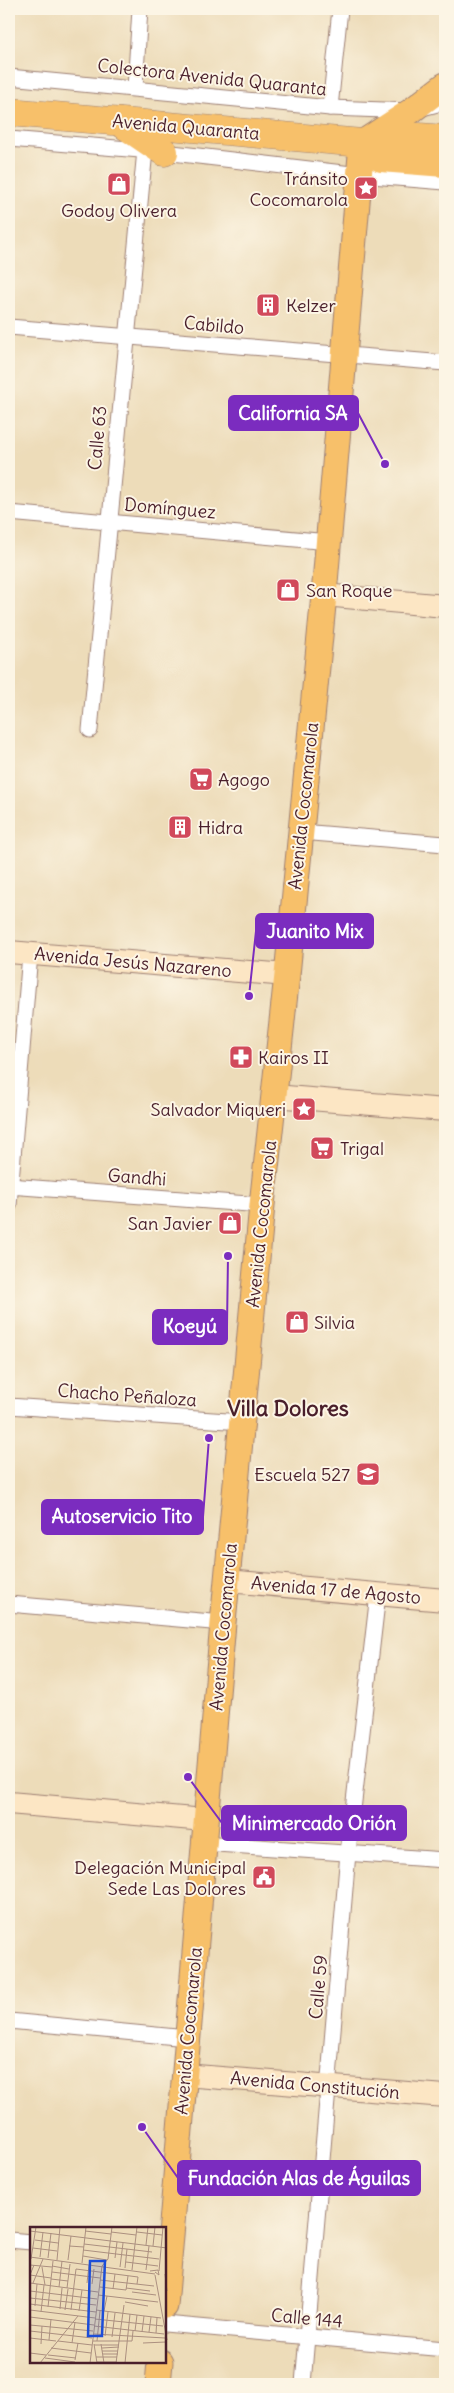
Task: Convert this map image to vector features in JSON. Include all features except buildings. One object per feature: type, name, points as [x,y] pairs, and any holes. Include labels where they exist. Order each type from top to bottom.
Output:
[{"type":"highway","name":"Avenida Quaranta","points":[[9,112],[362,143],[394,135],[445,139]]},
{"type":"highway","points":[[118,121],[154,151]]},
{"type":"highway","points":[[362,143],[381,158],[445,163]]},
{"type":"main road","points":[[362,143],[445,85]]},
{"type":"main road","name":"Avenida Cocomarola","points":[[166,2280],[223,1623],[262,1205],[287,975],[329,542],[362,143]]},
{"type":"main road","points":[[324,595],[445,606]]},
{"type":"main road","name":"Avenida Jesús Nazareno","points":[[20,953],[287,975]]},
{"type":"main road","points":[[274,1096],[445,1110]]},
{"type":"main road","name":"Avenida 17 de Agosto","points":[[227,1581],[445,1600]]},
{"type":"main road","points":[[9,1803],[205,1832]]},
{"type":"main road","name":"Avenida Constitución","points":[[184,2074],[445,2096]]},
{"type":"main road","points":[[158,2384],[160,2363]]},
{"type":"street","points":[[135,88],[140,9]]},
{"type":"street","points":[[330,108],[340,9]]},
{"type":"street","name":"Colectora Avenida Quaranta","points":[[9,77],[330,108],[411,110],[445,102]]},
{"type":"street","points":[[9,139],[154,151],[360,175],[445,182]]},
{"type":"street","name":"Calle 63","points":[[90,730],[126,336],[154,151]]},
{"type":"street","name":"Cabildo","points":[[9,327],[445,363]]},
{"type":"street","name":"Domínguez","points":[[9,513],[329,542]]},
{"type":"street","points":[[301,832],[445,844]]},
{"type":"street","points":[[9,1205],[20,953]]},
{"type":"street","name":"Gandhi","points":[[10,1186],[262,1205]]},
{"type":"street","name":"Chacho Peñaloza","points":[[9,1406],[242,1422]]},
{"type":"street","name":"Calle 59","points":[[303,2384],[348,1853],[378,1594]]},
{"type":"street","points":[[9,1604],[223,1623]]},
{"type":"street","points":[[205,1832],[348,1853],[445,1860]]},
{"type":"street","points":[[9,2021],[187,2038]]},
{"type":"street","points":[[9,2240],[30,2242]]},
{"type":"street","name":"Calle 144","points":[[166,2324],[445,2349]]},
{"type":"place","name":"Godoy Olivera","points":[[119,184]]},
{"type":"place","name":"Tránsito Cocomarola","points":[[366,188]]},
{"type":"place","name":"Kelzer","points":[[268,305]]},
{"type":"place","name":"California SA","points":[[385,464]]},
{"type":"place","name":"San Roque","points":[[288,590]]},
{"type":"place","name":"Agogo","points":[[201,779]]},
{"type":"place","name":"Hidra","points":[[180,827]]},
{"type":"place","name":"Juanito Mix","points":[[249,996]]},
{"type":"place","name":"Kairos II","points":[[241,1057]]},
{"type":"place","name":"Salvador Miqueri","points":[[304,1109]]},
{"type":"place","name":"Trigal","points":[[322,1148]]},
{"type":"place","name":"San Javier","points":[[230,1223]]},
{"type":"place","name":"Koeyú","points":[[228,1256]]},
{"type":"place","name":"Silvia","points":[[297,1322]]},
{"type":"place","name":"Autoservicio Tito","points":[[209,1438]]},
{"type":"place","name":"Escuela 527","points":[[368,1474]]},
{"type":"place","name":"Minimercado Orión","points":[[188,1777]]},
{"type":"place","name":"Delegación Municipal Sede Las Dolores","points":[[264,1877]]},
{"type":"place","name":"Fundación Alas de Águilas","points":[[142,2127]]},
{"type":"district","name":"Villa Dolores","points":[[288,1408]]}]
